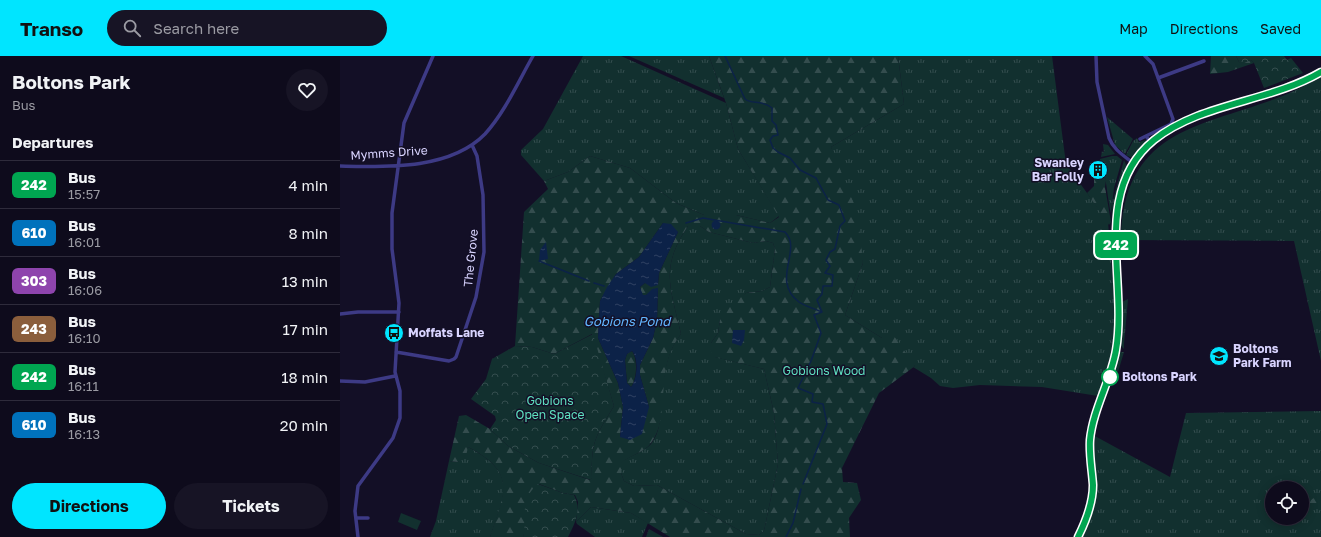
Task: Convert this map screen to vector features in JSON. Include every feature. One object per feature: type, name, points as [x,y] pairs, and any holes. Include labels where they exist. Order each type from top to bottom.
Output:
[{"type":"street","points":[[358,537],[356,494],[360,481],[390,444],[398,429],[401,401],[400,390],[395,376],[399,312],[392,229],[404,123],[433,56]]},
{"type":"street","name":"Mymms Drive","points":[[340,166],[399,164],[440,159],[456,154],[472,145],[484,135],[497,119],[533,56]]},
{"type":"street","points":[[1096,56],[1098,82],[1109,138],[1112,145],[1118,152],[1133,163]]},
{"type":"street","points":[[1140,139],[1172,124],[1173,121],[1153,64],[1145,56]]},
{"type":"street","points":[[1158,78],[1204,61]]},
{"type":"street","points":[[1078,537],[1086,518],[1093,490],[1090,457],[1091,431],[1107,385],[1117,349],[1120,298],[1116,212],[1122,183],[1133,163],[1151,143],[1177,126],[1193,119],[1283,89],[1321,72]]},
{"type":"street","points":[[1146,136],[1151,143]]},
{"type":"street","name":"The Grove","points":[[396,352],[449,361],[456,357],[476,297],[484,252],[484,201],[477,156],[472,145]]},
{"type":"street","points":[[340,314],[358,312],[399,312]]},
{"type":"street","points":[[340,381],[365,382],[395,376]]},
{"type":"street","points":[[356,518],[368,518]]},
{"type":"green space","points":[[583,56],[621,56],[726,103],[738,149],[779,216],[770,223],[736,215],[704,215],[676,203],[630,168],[590,156],[568,172],[544,181],[521,155],[521,150],[543,129]]},
{"type":"green space","points":[[629,56],[709,56],[724,98]]},
{"type":"green space","name":"Gobions Wood","points":[[709,56],[898,56],[904,104],[831,147],[857,211],[863,263],[845,315],[882,338],[892,333],[915,366],[879,393],[842,468],[843,482],[857,483],[861,500],[849,518],[850,537],[670,537],[631,513],[591,507],[576,522],[578,502],[575,495],[563,493],[539,484],[523,537],[490,537],[500,508],[503,485],[501,475],[484,457],[468,447],[466,456],[458,462],[449,461],[459,416],[466,415],[490,429],[508,446],[539,463],[590,480],[592,478],[592,456],[598,433],[614,406],[592,334],[554,354],[532,347],[515,346],[524,212],[548,189],[544,181],[568,172],[590,156],[630,168],[676,203],[704,215],[736,215],[770,223],[779,217],[738,149],[726,103]],"holes":[[[663,223],[678,232],[659,273],[658,285],[645,283],[640,287],[642,295],[646,295],[658,288],[657,320],[653,338],[640,365],[640,375],[649,407],[620,437],[623,407],[618,383],[598,338],[600,301],[616,274],[639,257]],[[688,226],[700,226],[709,232],[753,243],[766,241],[773,243],[775,249],[770,287],[762,291],[746,293],[728,307],[720,320],[718,333],[711,343],[710,349],[714,357],[764,369],[774,413],[778,464],[764,531],[759,535],[746,534],[657,485],[634,486],[624,481],[621,473],[621,463],[645,449],[651,443],[661,420],[667,362],[681,334],[671,291],[670,267],[679,241]]]},
{"type":"green space","points":[[898,56],[1052,56],[1066,164],[1108,222],[1115,308],[1114,335],[1113,348],[1098,396],[1042,387],[980,385],[953,388],[940,386],[931,378],[913,367],[915,366],[882,338],[845,315],[863,263],[831,147],[904,104]]},
{"type":"green space","points":[[1211,56],[1236,56],[1239,62],[1242,63],[1251,60],[1254,63],[1228,72],[1210,74]]},
{"type":"green space","points":[[1236,56],[1284,56],[1287,60],[1291,58],[1303,73],[1264,88],[1254,63],[1251,60],[1242,64]]},
{"type":"green space","points":[[1305,76],[1304,78],[1264,93],[1263,92]]},
{"type":"green space","points":[[1321,76],[1321,361],[1294,241],[1121,240],[1127,197],[1141,166],[1163,144],[1191,128],[1289,93]]},
{"type":"green space","points":[[1107,117],[1133,139],[1125,154],[1115,145]]},
{"type":"green space","points":[[1137,138],[1139,142],[1146,140],[1146,143],[1134,156],[1130,157],[1126,155],[1133,141]]},
{"type":"green space","points":[[1103,144],[1108,145],[1115,154],[1101,157],[1102,151],[1104,153]]},
{"type":"green space","points":[[1117,156],[1122,160],[1114,188],[1111,213],[1105,178],[1098,172],[1100,159]]},
{"type":"green space","points":[[1124,160],[1127,167],[1116,195],[1113,230],[1112,204]]},
{"type":"green space","points":[[1098,173],[1102,174],[1106,180],[1105,187],[1111,222],[1109,225],[1087,193],[1094,186],[1094,176]]},
{"type":"green space","points":[[688,226],[700,226],[709,232],[753,243],[766,241],[773,243],[775,249],[770,287],[762,291],[746,293],[720,320],[718,333],[711,343],[715,357],[764,369],[774,413],[778,464],[764,531],[759,535],[746,534],[657,485],[634,486],[624,481],[621,473],[620,463],[648,447],[658,430],[668,359],[675,342],[681,334],[671,291],[670,267],[679,241]]},
{"type":"green space","points":[[1128,299],[1124,349],[1120,345],[1122,302]]},
{"type":"green space","name":"Gobions Open Space","points":[[593,334],[614,406],[598,433],[592,456],[591,480],[539,463],[508,446],[490,429],[496,420],[495,416],[471,399],[486,379],[492,359],[515,346],[532,347],[554,354]]},
{"type":"green space","points":[[632,351],[636,369],[635,379],[631,387],[627,383],[625,360],[627,354]]},
{"type":"green space","points":[[1120,352],[1124,352],[1114,385],[1111,380]]},
{"type":"green space","points":[[1321,411],[1321,537],[1083,537],[1096,497],[1097,487],[1093,458],[1093,435],[1170,477],[1186,413]]},
{"type":"green space","points":[[468,447],[495,466],[501,475],[503,496],[490,537],[430,537],[436,521],[449,461],[458,462]]},
{"type":"green space","points":[[538,484],[563,493],[574,495],[577,506],[577,516],[568,537],[523,537],[526,502],[532,490]]},
{"type":"green space","points":[[1321,495],[1321,503],[1309,508],[1309,501]]},
{"type":"green space","points":[[591,507],[631,513],[648,523],[642,537],[595,537],[576,522]]},
{"type":"green space","points":[[401,513],[421,521],[417,530],[398,522]]},
{"type":"green space","points":[[649,529],[663,537],[646,537]]},
{"type":"water","points":[[716,220],[721,225],[716,230],[711,225]]},
{"type":"water","name":"Gobions Pond","points":[[663,223],[671,224],[678,232],[659,273],[658,285],[651,287],[645,283],[640,287],[643,295],[646,295],[652,289],[658,288],[657,320],[653,338],[640,365],[640,375],[649,407],[642,434],[630,440],[620,437],[623,407],[618,383],[598,338],[600,301],[607,287],[616,274],[639,257]],"holes":[[[632,351],[636,359],[636,375],[631,387],[627,383],[625,360],[627,354]]]},
{"type":"water","points":[[546,242],[548,259],[539,261],[540,250]]},
{"type":"water","points":[[733,330],[745,330],[744,340],[741,346],[732,343]]},
{"type":"waterway","points":[[725,56],[745,99],[751,102],[765,104],[772,108],[772,121],[776,125],[778,135],[773,136],[770,140],[773,148],[790,158],[800,170],[816,178],[828,200],[839,205],[845,221],[840,226],[835,249],[830,252],[826,260],[830,266],[825,273],[833,275],[832,286],[823,286],[822,294],[817,300],[822,312],[814,315],[821,333],[811,361],[798,388],[813,394],[812,402],[823,404],[827,424],[803,484]]},
{"type":"waterway","points":[[686,223],[703,218],[785,232],[790,239],[791,247],[787,275],[787,284],[791,293],[799,302],[822,312]]},
{"type":"waterway","points":[[539,261],[589,281]]},
{"type":"waterway","points":[[594,283],[604,286]]},
{"type":"waterway","points":[[786,537],[793,523],[801,489]]},
{"type":"bus line","name":"242","points":[[1078,537],[1086,518],[1093,490],[1090,457],[1091,431],[1107,385],[1117,349],[1120,298],[1116,212],[1122,183],[1127,172],[1144,149],[1155,139],[1177,126],[1206,114],[1283,89],[1321,72]]},
{"type":"place","name":"Swanley Bar Folly","points":[[1098,170]]},
{"type":"place","name":"Moffats Lane","points":[[394,333]]},
{"type":"place","name":"Boltons Park Farm","points":[[1219,356]]},
{"type":"place","name":"Boltons Park","points":[[1110,377]]}]
